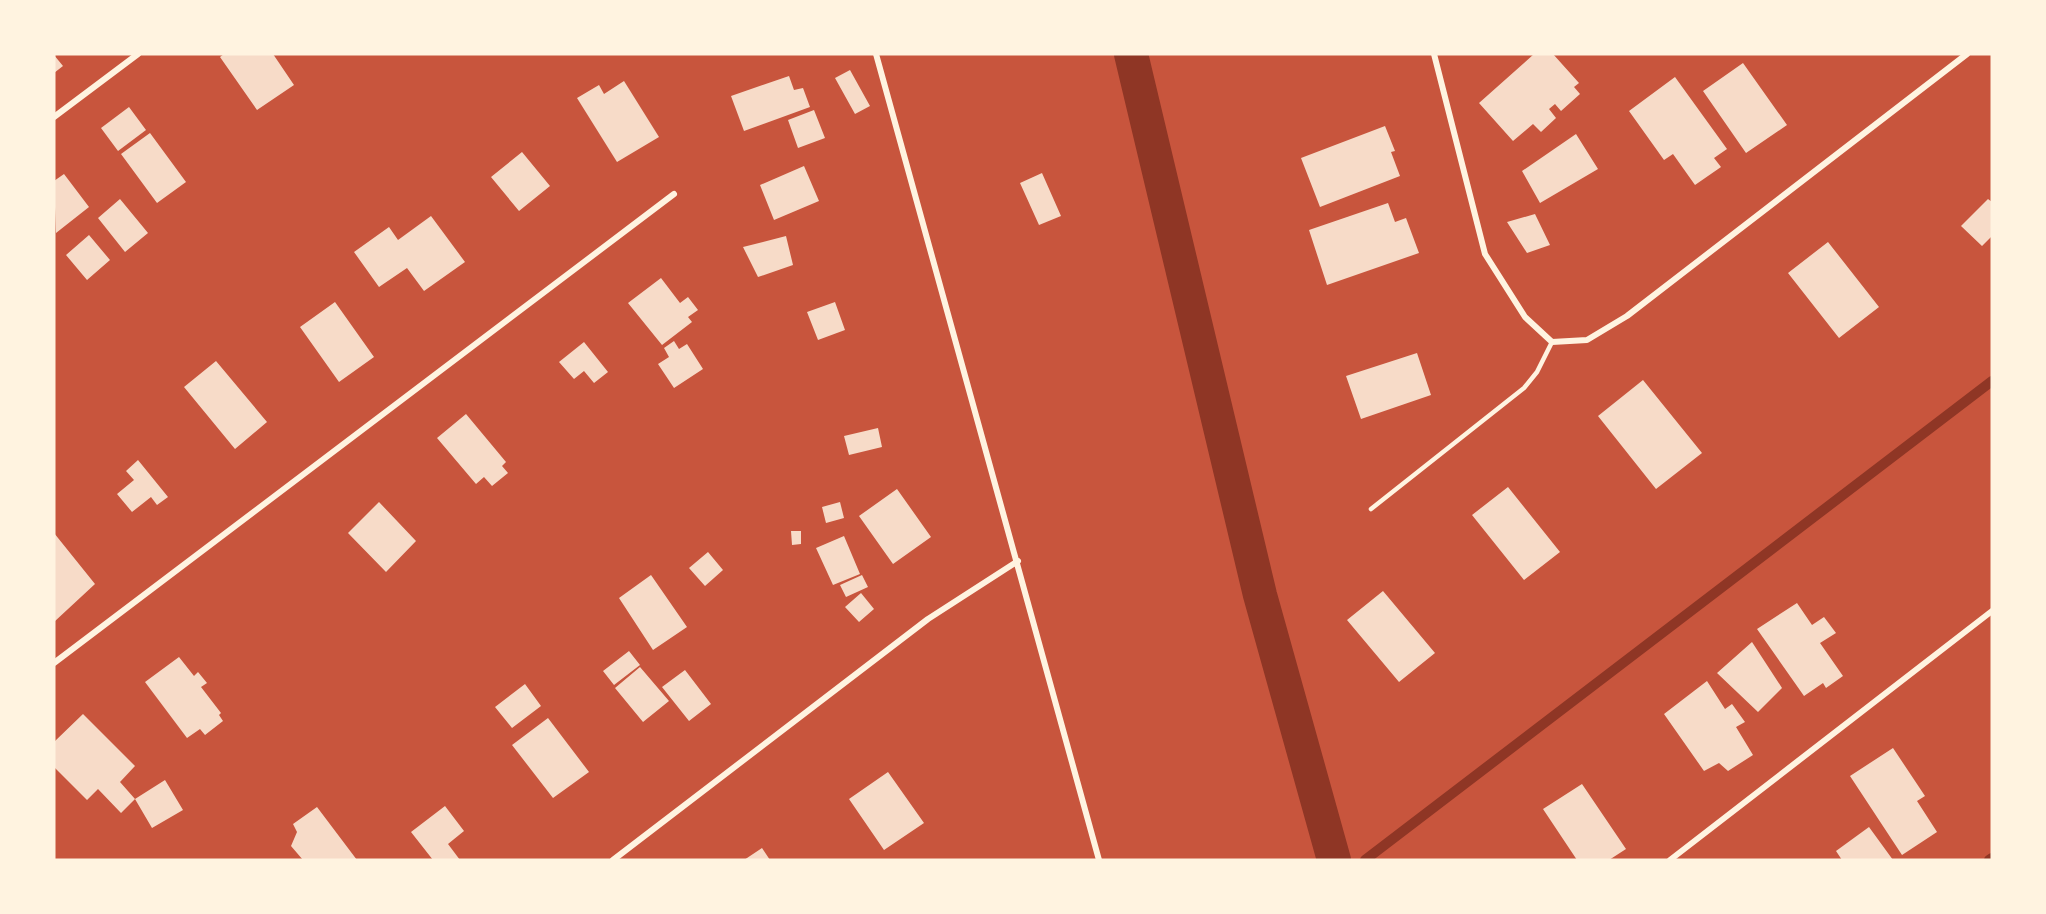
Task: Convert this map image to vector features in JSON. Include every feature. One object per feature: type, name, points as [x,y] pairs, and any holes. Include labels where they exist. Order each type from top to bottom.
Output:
[{"type":"street","points":[[54,117],[138,54]]},
{"type":"street","points":[[876,54],[1099,860]]},
{"type":"street","points":[[1434,54],[1485,254],[1525,317],[1552,342],[1587,340],[1627,316],[1967,54]]},
{"type":"street","points":[[54,663],[674,194]]},
{"type":"street","points":[[613,860],[928,620],[1018,561]]},
{"type":"street","points":[[1670,860],[1992,611]]},
{"type":"lane","points":[[1371,509],[1524,388],[1537,372],[1552,342]]},
{"type":"building","points":[[224,54],[273,54],[294,85],[257,110],[220,57]]},
{"type":"building","points":[[1534,54],[1553,54],[1579,83],[1574,87],[1580,94],[1561,111],[1555,104],[1549,109],[1556,118],[1541,132],[1533,124],[1513,141],[1479,103]]},
{"type":"building","points":[[54,55],[63,66],[54,73]]},
{"type":"building","points":[[1743,63],[1787,125],[1746,153],[1703,91]]},
{"type":"building","points":[[850,70],[870,106],[855,114],[835,78]]},
{"type":"building","points":[[789,76],[794,90],[803,88],[810,107],[744,131],[731,96]]},
{"type":"building","points":[[1675,77],[1727,149],[1714,158],[1721,167],[1695,185],[1673,154],[1664,160],[1629,111]]},
{"type":"building","points":[[624,81],[659,137],[617,162],[577,98],[599,85],[604,94]]},
{"type":"building","points":[[129,107],[146,130],[118,151],[101,128]]},
{"type":"building","points":[[814,110],[825,138],[798,148],[788,120]]},
{"type":"building","points":[[1385,126],[1395,151],[1391,152],[1400,176],[1320,207],[1301,158]]},
{"type":"building","points":[[150,133],[186,182],[157,203],[121,154]]},
{"type":"building","points":[[1576,134],[1598,169],[1540,203],[1522,171]]},
{"type":"building","points":[[522,152],[550,186],[519,211],[491,177]]},
{"type":"building","points":[[804,166],[819,201],[774,220],[760,185]]},
{"type":"building","points":[[1042,173],[1061,216],[1039,225],[1020,183]]},
{"type":"building","points":[[64,174],[89,207],[56,233],[54,181]]},
{"type":"building","points":[[120,199],[148,233],[125,252],[98,218]]},
{"type":"building","points":[[1988,199],[1992,202],[1992,236],[1982,246],[1961,226]]},
{"type":"building","points":[[1388,203],[1395,222],[1406,218],[1419,253],[1327,285],[1309,230]]},
{"type":"building","points":[[1535,214],[1550,245],[1527,253],[1507,222]]},
{"type":"building","points":[[431,216],[465,262],[424,291],[407,268],[379,287],[354,252],[389,227],[398,240]]},
{"type":"building","points":[[89,235],[110,260],[87,280],[66,255]]},
{"type":"building","points":[[786,236],[793,265],[758,277],[743,247]]},
{"type":"building","points":[[1828,242],[1879,307],[1839,338],[1788,273]]},
{"type":"building","points":[[661,278],[680,303],[688,297],[698,310],[688,317],[692,322],[662,345],[628,303]]},
{"type":"building","points":[[335,302],[374,357],[339,382],[300,327]]},
{"type":"building","points":[[835,302],[845,330],[818,340],[807,312]]},
{"type":"building","points":[[674,341],[679,349],[687,344],[703,369],[674,388],[658,364],[669,357],[664,348]]},
{"type":"building","points":[[584,342],[608,372],[594,383],[584,371],[574,379],[559,362]]},
{"type":"building","points":[[1417,353],[1431,395],[1361,419],[1346,376]]},
{"type":"building","points":[[216,361],[267,422],[235,449],[184,387]]},
{"type":"building","points":[[1643,380],[1702,453],[1656,489],[1598,416]]},
{"type":"building","points":[[466,414],[506,462],[502,466],[508,473],[492,486],[484,477],[476,484],[437,438]]},
{"type":"building","points":[[878,428],[882,447],[849,455],[844,436]]},
{"type":"building","points":[[138,460],[168,497],[157,505],[151,497],[132,512],[117,494],[134,480],[126,471]]},
{"type":"building","points":[[1508,487],[1560,552],[1524,580],[1472,515]]},
{"type":"building","points":[[897,489],[931,537],[893,564],[859,516]]},
{"type":"building","points":[[379,502],[416,541],[386,572],[348,533]]},
{"type":"building","points":[[840,502],[844,518],[826,523],[822,507]]},
{"type":"building","points":[[791,531],[801,531],[801,544],[792,545]]},
{"type":"building","points":[[54,533],[95,584],[54,622]]},
{"type":"building","points":[[844,536],[860,574],[833,585],[816,548]]},
{"type":"building","points":[[708,552],[723,570],[705,586],[689,568]]},
{"type":"building","points":[[651,575],[687,627],[653,650],[619,598]]},
{"type":"building","points":[[862,575],[868,587],[846,597],[840,585]]},
{"type":"building","points":[[1383,591],[1435,653],[1399,682],[1347,620]]},
{"type":"building","points":[[861,593],[874,609],[859,622],[845,607]]},
{"type":"building","points":[[1797,603],[1812,625],[1824,617],[1836,633],[1820,643],[1843,676],[1826,688],[1823,683],[1804,696],[1757,629]]},
{"type":"building","points":[[1752,642],[1782,688],[1758,712],[1717,673]]},
{"type":"building","points":[[629,651],[640,665],[614,685],[603,671]]},
{"type":"building","points":[[179,657],[194,676],[198,672],[207,683],[201,687],[221,713],[219,715],[223,721],[205,735],[200,729],[187,738],[145,682]]},
{"type":"building","points":[[640,667],[669,701],[643,722],[615,688]]},
{"type":"building","points":[[685,670],[711,704],[689,721],[662,687]]},
{"type":"building","points":[[1707,681],[1725,709],[1732,704],[1745,722],[1736,727],[1753,755],[1728,771],[1719,763],[1704,771],[1664,714]]},
{"type":"building","points":[[525,684],[541,706],[512,728],[495,707]]},
{"type":"building","points":[[83,714],[135,766],[120,782],[135,799],[121,813],[98,789],[87,800],[54,767],[54,742]]},
{"type":"building","points":[[548,718],[589,772],[553,798],[512,745]]},
{"type":"building","points":[[1893,748],[1925,796],[1917,801],[1937,832],[1902,855],[1850,776]]},
{"type":"building","points":[[888,772],[924,823],[884,850],[849,799]]},
{"type":"building","points":[[165,780],[183,810],[152,828],[135,799]]},
{"type":"building","points":[[1582,784],[1626,849],[1609,860],[1577,860],[1543,809]]},
{"type":"building","points":[[445,806],[464,831],[448,844],[460,860],[433,860],[411,832]]},
{"type":"building","points":[[317,807],[357,860],[303,860],[291,846],[297,832],[293,824]]},
{"type":"building","points":[[1869,827],[1893,860],[1842,860],[1836,851]]},
{"type":"building","points":[[762,848],[770,860],[744,860]]},
{"type":"waterway","points":[[1131,54],[1260,595],[1334,860]]},
{"type":"waterway","points":[[1365,860],[1992,381]]}]
